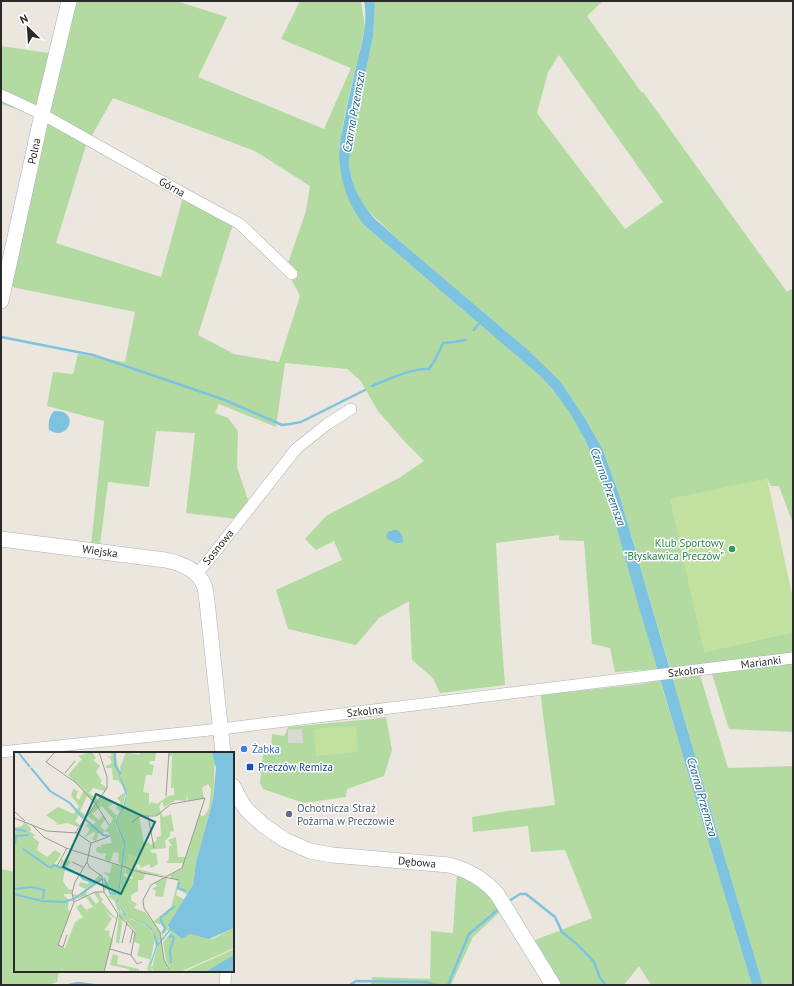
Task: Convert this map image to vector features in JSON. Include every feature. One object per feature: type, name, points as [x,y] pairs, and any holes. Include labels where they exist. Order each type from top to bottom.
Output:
[{"type":"street","name":"Polna","points":[[1,302],[42,114],[69,1]]},
{"type":"street","name":"Górna","points":[[1,96],[42,114],[240,224],[292,274]]},
{"type":"street","name":"Sosnowa","points":[[223,752],[207,601],[204,586],[196,574],[296,450],[326,425],[351,409]]},
{"type":"street","name":"Wiejska","points":[[1,539],[178,562],[196,574]]},
{"type":"street","name":"Marianki","points":[[728,666],[793,658]]},
{"type":"street","name":"Szkolna","points":[[1,752],[220,729],[728,666]]},
{"type":"street","name":"Dębowa","points":[[235,797],[269,830],[285,840],[310,851],[332,855],[449,865],[476,876],[497,894],[553,985]]},
{"type":"street","points":[[225,985],[226,972]]},
{"type":"green space","points":[[75,1],[176,1],[227,17],[198,77],[324,129],[351,68],[281,39],[300,1],[361,1],[365,28],[345,113],[339,148],[364,225],[540,376],[571,414],[590,451],[606,490],[657,669],[615,672],[610,648],[592,644],[584,541],[559,540],[559,535],[496,543],[505,685],[440,693],[433,678],[412,660],[409,601],[379,618],[356,645],[288,629],[276,590],[342,560],[334,541],[316,550],[305,539],[326,516],[399,478],[424,461],[378,411],[360,380],[347,369],[285,363],[276,427],[219,404],[215,413],[228,418],[238,431],[237,467],[249,503],[237,519],[186,513],[195,433],[156,431],[149,487],[108,482],[100,545],[91,546],[104,421],[47,406],[53,372],[73,374],[78,354],[125,362],[135,312],[7,286],[46,123],[87,142],[56,243],[161,277],[183,197],[233,224],[198,335],[234,354],[279,362],[300,296],[286,269],[306,211],[310,186],[255,151],[113,98],[90,139],[49,112]]},
{"type":"green space","points":[[375,1],[603,1],[587,16],[787,292],[793,288],[793,524],[779,486],[771,486],[767,478],[704,652],[793,632],[793,653],[670,668],[620,497],[603,450],[586,420],[560,381],[528,350],[401,242],[368,211],[357,193],[352,180],[349,165],[351,141],[373,37]],"holes":[[[559,55],[663,202],[625,229],[537,113],[548,72]]]},
{"type":"green space","points":[[1,46],[49,53],[39,116],[1,104]]},
{"type":"green space","name":"Klub Sportowy \"Błyskawica Preczów\"","points":[[767,478],[793,599],[793,632],[704,652],[670,499]]},
{"type":"green space","points":[[793,662],[793,732],[729,729],[712,674]]},
{"type":"green space","points":[[700,675],[728,768],[793,766],[793,985],[763,985],[673,680]]},
{"type":"green space","points":[[660,680],[752,985],[651,985],[639,966],[624,985],[562,985],[535,940],[592,918],[565,850],[531,852],[528,826],[473,832],[472,817],[555,805],[541,695],[641,684]]},
{"type":"green space","points":[[386,717],[392,750],[384,776],[347,789],[346,797],[304,803],[263,789],[260,783],[263,755],[271,748],[272,734],[284,736],[289,727]]},
{"type":"green space","points":[[356,726],[358,752],[316,756],[314,729]]},
{"type":"green space","points":[[1,869],[14,872],[14,972],[59,972],[57,982],[48,985],[1,985]]},
{"type":"green space","points":[[457,872],[473,880],[502,910],[473,937],[451,985],[371,985],[372,977],[430,979],[431,931],[453,933]]},
{"type":"shaded area","points":[[302,729],[303,743],[288,743],[288,730]]},
{"type":"water","name":"Czarna Przemsza","points":[[364,1],[375,1],[375,4],[373,37],[351,141],[349,165],[352,180],[357,193],[368,211],[375,219],[528,350],[560,381],[586,420],[603,450],[620,497],[763,985],[752,985],[640,611],[606,490],[585,440],[570,413],[553,390],[540,376],[364,225],[355,212],[348,197],[341,174],[339,161],[340,146],[346,110],[362,44],[365,15]]},
{"type":"water","points":[[54,411],[62,412],[67,415],[70,420],[69,425],[62,432],[56,433],[49,430],[49,420]]},
{"type":"water","points":[[398,530],[401,533],[403,541],[401,543],[396,543],[387,539],[386,535],[388,532]]},
{"type":"waterway","points":[[474,330],[480,322]]},
{"type":"waterway","points":[[1,337],[93,355],[225,400],[282,425],[301,422],[365,390]]},
{"type":"waterway","points":[[372,386],[408,372],[429,369],[443,343],[466,340]]},
{"type":"waterway","points":[[509,901],[520,894],[526,894],[555,917],[562,932],[578,945],[594,962],[600,978],[606,985]]},
{"type":"waterway","points":[[448,985],[469,934],[500,908]]},
{"type":"waterway","points":[[350,985],[356,981],[426,982],[437,985]]},
{"type":"waterway","points":[[69,985],[78,983],[94,985]]},
{"type":"place","name":"Klub Sportowy \"Błyskawica Preczów\"","points":[[732,549]]},
{"type":"place","name":"Żabka","points":[[244,749]]},
{"type":"place","name":"Preczów Remiza","points":[[250,767]]},
{"type":"place","name":"Ochotnicza Straż Pożarna w Preczowie","points":[[289,814]]}]
